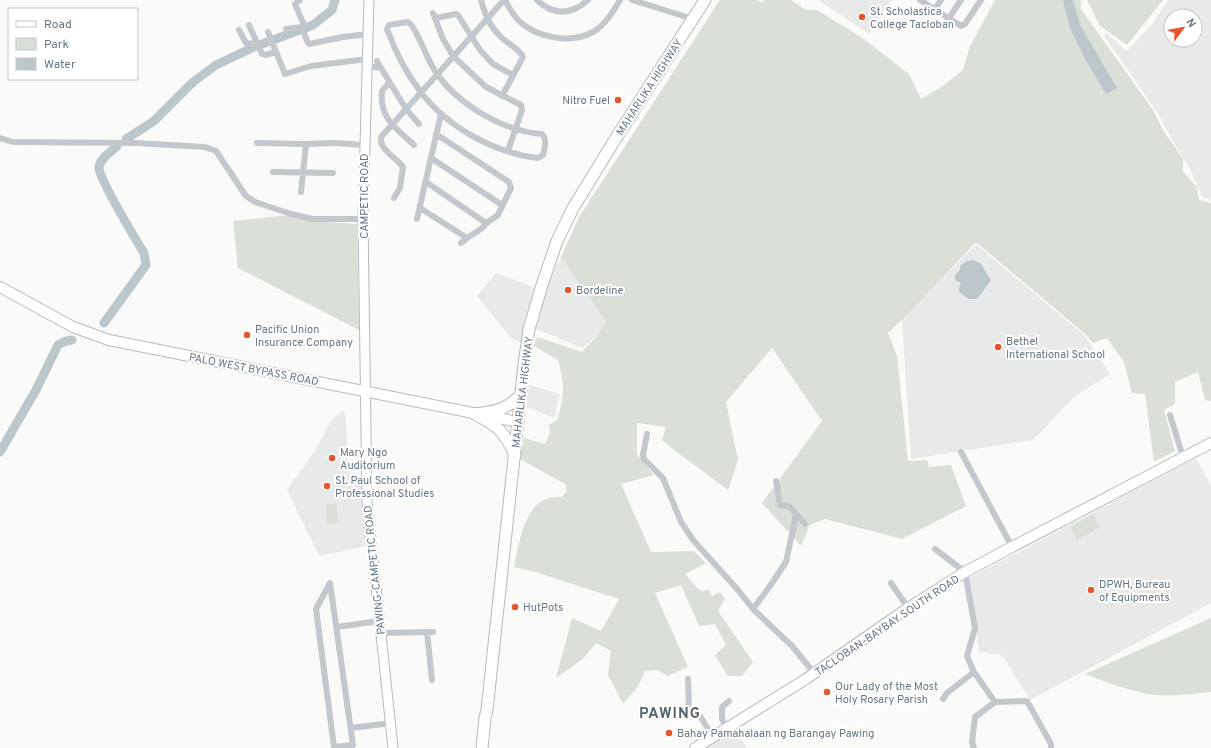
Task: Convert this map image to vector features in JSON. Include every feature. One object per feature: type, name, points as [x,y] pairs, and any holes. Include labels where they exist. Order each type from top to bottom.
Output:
[{"type":"highway","name":"MAHARLIKA HIGHWAY","points":[[485,748],[488,718],[487,710],[524,365],[530,330],[543,282],[557,241],[577,202],[705,0]]},
{"type":"highway","points":[[475,414],[503,409],[521,396]]},
{"type":"highway","points":[[475,414],[492,423],[501,430],[508,440],[515,455]]},
{"type":"highway","name":"MAHARLIKA HIGHWAY","points":[[482,748],[484,718],[487,710]]},
{"type":"main road","name":"PALO WEST BYPASS ROAD","points":[[0,287],[73,327],[109,340],[518,422]]},
{"type":"main road","name":"TACLOBAN-BAYBAY SOUTH ROAD","points":[[695,748],[814,673],[908,608],[965,572],[1211,443]]},
{"type":"street","points":[[300,0],[295,4],[304,26],[303,29],[309,44],[343,37],[368,34]]},
{"type":"street","name":"CAMPETIC ROAD","points":[[366,392],[363,219],[369,0]]},
{"type":"street","points":[[480,0],[487,19],[494,30],[502,39],[522,54],[523,57],[502,96]]},
{"type":"street","points":[[394,198],[400,188],[403,167],[382,146],[380,140],[381,137],[504,0],[514,15],[526,27],[539,33],[563,38],[575,38],[593,32],[602,26],[620,0]]},
{"type":"street","points":[[537,0],[549,9],[564,12],[577,8],[588,0]]},
{"type":"street","points":[[632,0],[689,26]]},
{"type":"street","points":[[921,0],[957,24],[963,25],[981,0]]},
{"type":"street","points":[[935,9],[941,0]]},
{"type":"street","points":[[949,18],[961,0]]},
{"type":"street","points":[[508,151],[522,110],[521,105],[502,96],[480,82],[453,56],[443,39],[434,16],[458,15],[480,50],[490,60],[513,75]]},
{"type":"street","points":[[410,22],[437,75],[454,93],[477,111],[489,118],[516,129],[544,136],[543,155],[538,158],[530,158],[497,148],[476,137],[441,114],[420,92],[393,45],[388,29],[388,26],[390,25],[410,22]]},
{"type":"street","points":[[249,25],[258,46],[265,55],[276,52]]},
{"type":"street","points":[[286,29],[303,29]]},
{"type":"street","points":[[240,30],[246,43],[258,46]]},
{"type":"street","points":[[268,32],[285,74],[312,66],[367,63],[381,68]]},
{"type":"street","points":[[377,61],[406,109],[420,124]]},
{"type":"street","points":[[389,83],[384,88],[382,96],[383,111],[392,124],[414,145]]},
{"type":"street","points":[[417,219],[441,114]]},
{"type":"street","points":[[436,134],[509,182],[511,188],[498,215],[461,243]]},
{"type":"street","points":[[0,138],[13,142],[167,144],[205,147],[216,151],[246,196],[255,202],[307,218],[363,219]]},
{"type":"street","points":[[257,143],[335,143],[364,146]]},
{"type":"street","points":[[301,192],[306,144]]},
{"type":"street","points":[[431,158],[502,205]]},
{"type":"street","points":[[274,172],[333,173]]},
{"type":"street","points":[[426,182],[486,223]]},
{"type":"street","points":[[420,208],[467,238]]},
{"type":"street","name":"PAWING-CAMPETIC ROAD","points":[[366,392],[367,501],[394,748]]},
{"type":"street","points":[[1170,415],[1183,457]]},
{"type":"street","points":[[647,434],[643,455],[644,459],[663,478],[681,522],[693,540],[753,609],[792,646],[814,673]]},
{"type":"street","points":[[961,452],[1012,547]]},
{"type":"street","points":[[776,481],[778,503],[780,505],[789,506],[805,524]]},
{"type":"street","points":[[753,609],[786,562],[796,515]]},
{"type":"street","points":[[935,549],[965,572],[975,628],[967,656],[974,672],[995,702]]},
{"type":"street","points":[[330,583],[337,627],[353,745],[334,747],[316,609],[330,583]]},
{"type":"street","points":[[891,583],[908,608]]},
{"type":"street","points":[[337,627],[379,621]]},
{"type":"street","points":[[381,633],[430,632],[432,680]]},
{"type":"street","points":[[943,699],[947,693],[974,672]]},
{"type":"street","points":[[688,679],[689,710],[700,716],[713,737]]},
{"type":"street","points":[[727,728],[722,720],[722,707],[729,701]]},
{"type":"street","points":[[974,748],[972,742],[975,717],[995,702],[1027,701],[1051,744],[1051,748]]},
{"type":"street","points":[[351,728],[391,723]]},
{"type":"shaded area","name":"St. Scholastica College Tacloban","points":[[818,0],[892,0],[869,34]]},
{"type":"shaded area","points":[[1168,0],[1211,0],[1211,200],[1202,197],[1189,167],[1157,112],[1104,36],[1106,33],[1127,51],[1153,23]]},
{"type":"shaded area","name":"Bethel International School","points":[[976,244],[1084,335],[1110,374],[1074,397],[1033,440],[911,459],[902,320]]},
{"type":"shaded area","points":[[561,257],[606,322],[597,336],[582,348],[534,328],[529,346],[511,338],[477,296],[496,273],[543,291]]},
{"type":"shaded area","points":[[527,384],[560,394],[554,418],[525,406]]},
{"type":"shaded area","name":"St. Paul School of Professional Studies","points":[[342,411],[345,412],[350,481],[363,481],[367,546],[319,556],[287,490],[313,454],[331,421]]},
{"type":"shaded area","name":"DPWH, Bureau of Equipments","points":[[1196,458],[1211,486],[1211,603],[1030,700],[1003,656],[979,651],[969,578]]},
{"type":"shaded area","points":[[736,729],[747,748],[704,748]]},
{"type":"green space","points":[[720,0],[757,0],[762,3],[764,0],[791,0],[806,10],[817,10],[864,39],[909,74],[921,99],[943,86],[963,70],[970,46],[995,0],[1081,0],[1081,9],[1153,110],[1163,130],[1183,159],[1183,172],[1197,187],[1199,200],[1211,203],[1211,401],[1205,400],[1198,372],[1175,382],[1175,404],[1164,410],[1175,451],[1154,462],[1145,394],[1132,393],[1124,362],[1107,338],[1093,343],[1085,334],[976,242],[910,312],[888,333],[897,356],[908,461],[927,460],[929,467],[951,465],[966,506],[902,539],[825,519],[810,525],[801,546],[762,503],[822,421],[772,348],[726,402],[738,460],[728,490],[662,440],[666,427],[637,423],[637,454],[654,475],[621,484],[651,552],[694,551],[706,563],[685,574],[702,592],[708,589],[712,596],[719,592],[725,598],[718,611],[753,662],[742,676],[728,676],[715,655],[726,645],[715,624],[699,626],[681,585],[655,593],[688,667],[668,676],[657,670],[645,671],[638,686],[623,704],[608,675],[611,651],[596,643],[583,659],[556,678],[572,618],[601,631],[619,599],[535,572],[514,567],[523,528],[533,509],[539,503],[547,499],[562,497],[567,491],[565,484],[520,459],[524,438],[545,444],[550,432],[549,425],[558,419],[562,403],[563,383],[558,360],[534,346],[537,337],[582,352],[597,336],[606,322],[561,257],[579,217]]},
{"type":"green space","points":[[1087,0],[1163,0],[1127,45],[1100,26]]},
{"type":"green space","points":[[291,215],[314,221],[357,224],[359,330],[238,268],[233,221]]},
{"type":"green space","points":[[326,504],[337,504],[338,523],[327,524]]},
{"type":"green space","points":[[1093,514],[1100,527],[1077,540],[1070,527]]},
{"type":"green space","points":[[1211,618],[1211,692],[1171,695],[1148,694],[1124,688],[1085,674]]},
{"type":"water","points":[[1063,0],[1073,0],[1080,25],[1117,88],[1106,94],[1085,59],[1070,28]]},
{"type":"water","points":[[974,260],[981,264],[991,280],[976,299],[969,299],[959,292],[961,283],[955,280],[955,275],[959,271],[961,265],[967,261]]},
{"type":"waterway","points":[[126,139],[154,121],[193,82],[216,65],[254,47],[313,25],[332,10],[335,0]]},
{"type":"waterway","points":[[104,323],[146,265],[144,253],[111,197],[99,168],[103,159],[117,146]]},
{"type":"waterway","points":[[0,452],[36,390],[58,345],[72,340]]},
{"type":"place","name":"St. Scholastica College Tacloban","points":[[862,17]]},
{"type":"place","name":"Nitro Fuel","points":[[618,100]]},
{"type":"place","name":"Bordeline","points":[[568,290]]},
{"type":"place","name":"Pacific Union Insurance Company","points":[[247,335]]},
{"type":"place","name":"Bethel International School","points":[[998,347]]},
{"type":"place","name":"Mary Ngo Auditorium","points":[[332,458]]},
{"type":"place","name":"St. Paul School of Professional Studies","points":[[327,486]]},
{"type":"place","name":"DPWH, Bureau of Equipments","points":[[1091,590]]},
{"type":"place","name":"HutPots","points":[[515,607]]},
{"type":"place","name":"Our Lady of the Most Holy Rosary Parish","points":[[827,692]]},
{"type":"place","name":"Bahay Pamahalaan ng Barangay Pawing","points":[[669,733]]},
{"type":"district","name":"PAWING","points":[[670,713]]}]
